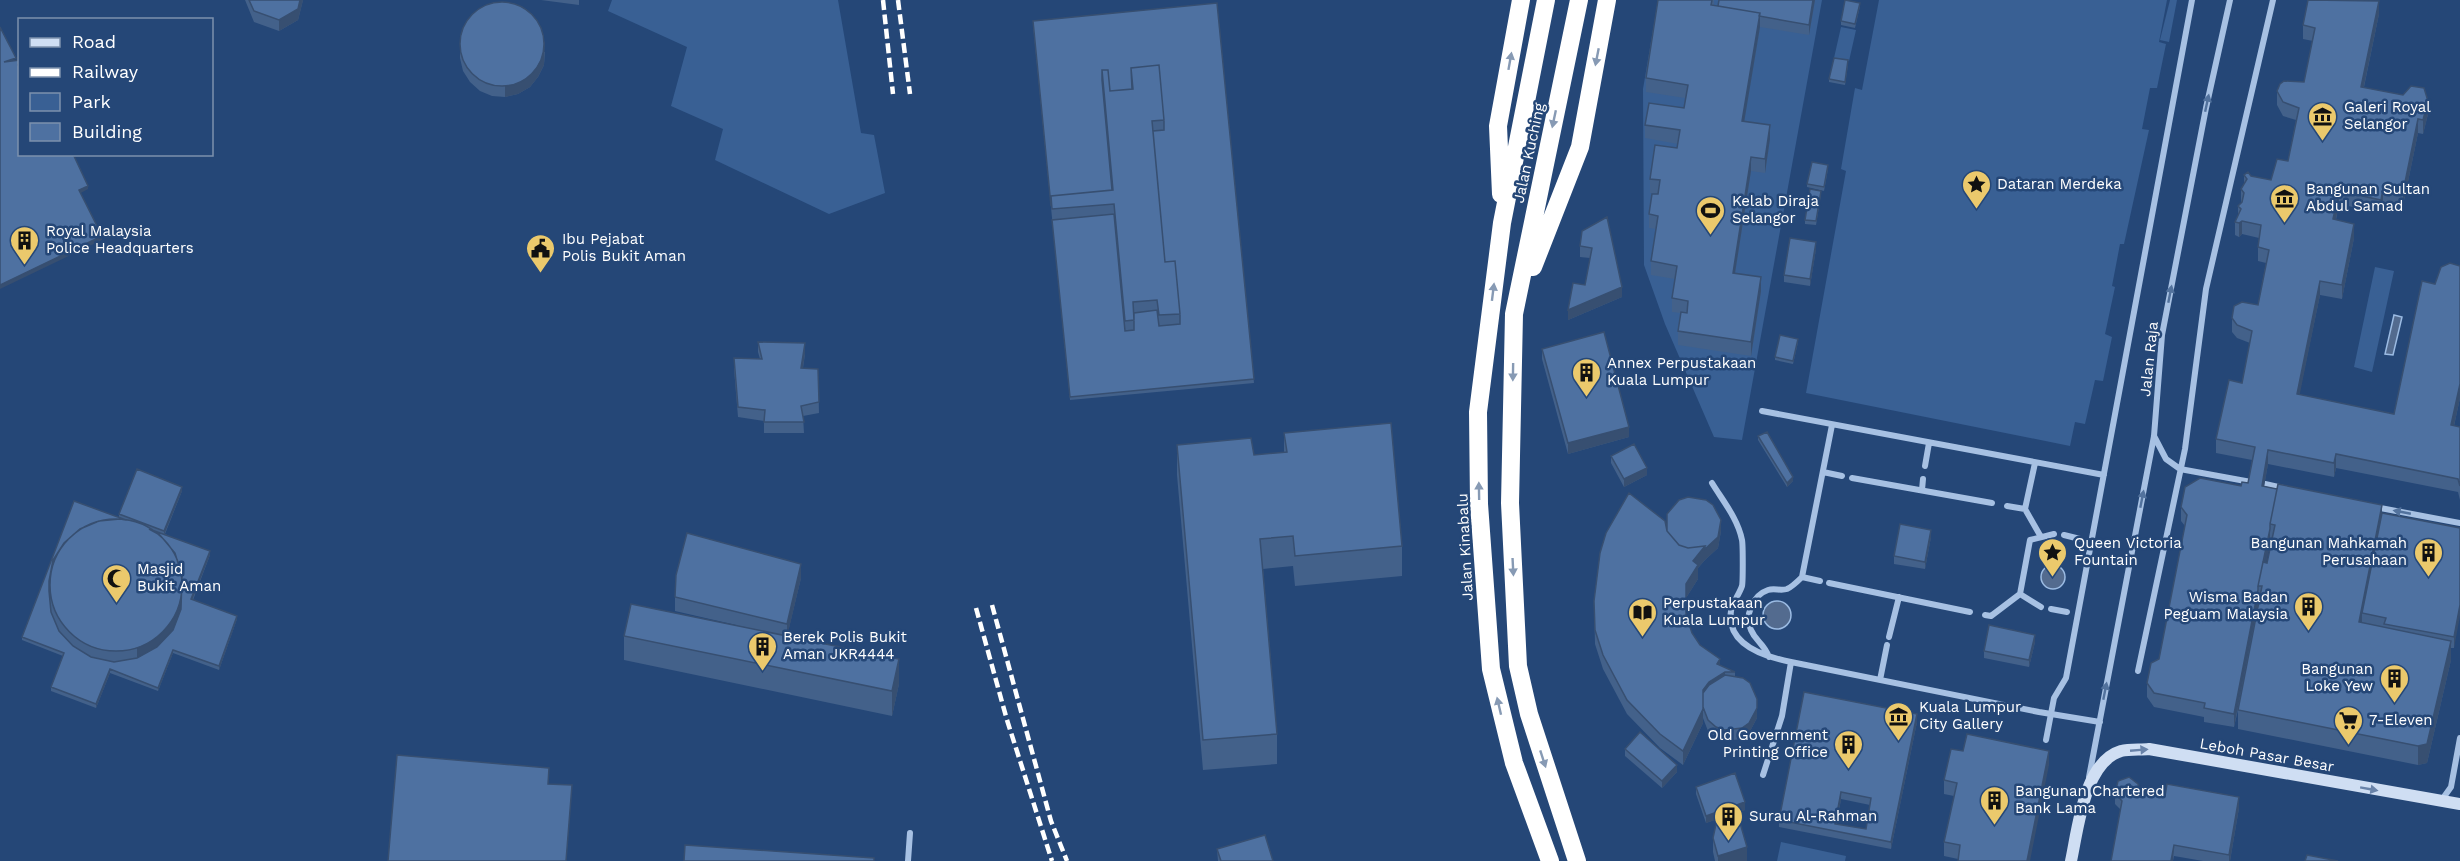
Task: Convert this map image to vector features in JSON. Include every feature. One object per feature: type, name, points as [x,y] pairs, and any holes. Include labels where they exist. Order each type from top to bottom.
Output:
[{"type":"highway","points":[[1502,223],[1498,126],[1521,0]]},
{"type":"highway","name":"Jalan Kuching","points":[[1502,223],[1546,0]]},
{"type":"highway","name":"Jalan Kuching","points":[[1515,314],[1579,0]]},
{"type":"highway","points":[[1577,861],[1529,714],[1518,666],[1510,503],[1515,314],[1580,147],[1607,0]]},
{"type":"highway","name":"Jalan Kinabalu","points":[[1502,223],[1478,412],[1479,504],[1491,669],[1515,763],[1550,861]]},
{"type":"street","points":[[2046,740],[2054,698],[2066,678],[2072,612],[2085,540],[2104,475],[2192,0]]},
{"type":"street","name":"Jalan Raja","points":[[2087,790],[2154,435],[2162,336],[2206,108],[2230,0]]},
{"type":"street","points":[[2138,671],[2180,469],[2206,289],[2273,0]]},
{"type":"street","points":[[1762,411],[2104,475]]},
{"type":"street","points":[[1769,657],[1764,645],[1751,631],[1748,619],[1750,608],[1756,599],[1768,590],[1786,590],[1802,577],[1832,425]]},
{"type":"street","points":[[2154,435],[2166,459],[2180,469],[2251,482]]},
{"type":"street","points":[[1925,466],[1929,443]]},
{"type":"street","points":[[2035,463],[2025,509],[2041,537]]},
{"type":"street","points":[[1823,472],[1842,476]]},
{"type":"street","points":[[1852,478],[1992,503]]},
{"type":"street","points":[[1922,490],[1923,479]]},
{"type":"street","points":[[1712,483],[1737,524],[1742,541],[1742,588],[1734,600],[1731,625],[1742,642],[1769,657],[1791,662],[2051,715],[2100,722]]},
{"type":"street","points":[[2265,484],[2291,489]]},
{"type":"street","points":[[2367,505],[2460,523]]},
{"type":"street","points":[[2007,506],[2025,509]]},
{"type":"street","points":[[1984,615],[1991,616],[2020,594],[2030,540],[2054,534]]},
{"type":"street","points":[[2064,535],[2085,540]]},
{"type":"street","points":[[1802,577],[1820,581]]},
{"type":"street","points":[[1829,583],[1970,612]]},
{"type":"street","points":[[2020,594],[2041,607]]},
{"type":"street","points":[[1889,637],[1899,597]]},
{"type":"street","points":[[2051,609],[2072,612]]},
{"type":"street","points":[[1880,680],[1887,645]]},
{"type":"street","points":[[1763,776],[1782,716],[1791,662]]},
{"type":"street","points":[[2440,802],[2451,787],[2460,738]]},
{"type":"street","name":"Leboh Pasar Besar","points":[[2071,861],[2087,790],[2103,764],[2120,752],[2149,749],[2460,804]]},
{"type":"street","points":[[908,861],[910,833]]},
{"type":"green space","points":[[612,0],[838,0],[861,133],[874,135],[885,193],[829,214],[715,160],[723,129],[671,106],[687,47],[608,11]]},
{"type":"green space","name":"Kelab Diraja Selangor","points":[[1658,0],[1822,0],[1742,440],[1714,437],[1665,324],[1644,265],[1643,89]]},
{"type":"green space","points":[[1879,0],[2167,0],[2159,42],[2166,44],[2157,88],[2150,88],[2142,129],[2149,130],[2124,244],[2120,244],[2112,286],[2115,287],[2105,334],[2112,337],[2103,381],[2095,380],[2085,424],[2075,422],[2070,446],[1806,393],[1846,171],[1841,169],[1855,88],[1862,90]]},
{"type":"green space","points":[[2170,0],[2177,0],[2169,42],[2160,40]]},
{"type":"green space","points":[[1841,27],[1856,30],[1849,61],[1834,58]]},
{"type":"green space","points":[[2375,267],[2394,271],[2372,372],[2354,367]]},
{"type":"green space","points":[[1781,842],[1846,856],[1845,861],[1777,861]]},
{"type":"shaded area","points":[[2394,315],[2402,317],[2393,355],[2385,354]]},
{"type":"shaded area","name":"Queen Victoria Fountain","points":[[2053,565],[2058,566],[2064,572],[2064,582],[2058,588],[2053,589],[2048,588],[2042,582],[2041,577],[2042,572],[2048,566]]},
{"type":"shaded area","points":[[1777,601],[1787,605],[1791,615],[1787,625],[1777,629],[1767,625],[1763,615],[1767,605]]},
{"type":"building","points":[[249,0],[300,0],[298,9],[279,20],[254,11]]},
{"type":"building","points":[[1658,0],[1712,0],[1711,5],[1760,13],[1742,121],[1770,125],[1765,159],[1751,157],[1733,273],[1761,277],[1751,342],[1678,331],[1681,312],[1687,313],[1688,301],[1672,298],[1677,266],[1651,261],[1658,216],[1649,214],[1652,194],[1658,194],[1660,180],[1650,179],[1655,145],[1677,148],[1680,130],[1645,125],[1649,103],[1684,108],[1688,85],[1646,78]]},
{"type":"building","points":[[1719,0],[1813,0],[1809,25],[1718,6]]},
{"type":"building","points":[[1845,0],[1860,3],[1855,24],[1841,21]]},
{"type":"building","name":"Bangunan Sultan Abdul Samad","points":[[2308,0],[2379,1],[2361,87],[2403,95],[2411,86],[2424,88],[2428,101],[2423,120],[2418,119],[2403,192],[2383,188],[2381,200],[2339,191],[2333,219],[2354,224],[2342,285],[2320,281],[2297,394],[2394,414],[2422,281],[2435,284],[2441,267],[2450,263],[2460,266],[2460,384],[2451,425],[2460,427],[2460,486],[2458,479],[2336,454],[2334,463],[2268,450],[2262,486],[2277,489],[2234,714],[2204,708],[2205,703],[2154,693],[2147,683],[2151,663],[2159,659],[2187,515],[2181,507],[2185,487],[2200,478],[2241,486],[2242,482],[2248,483],[2255,447],[2216,439],[2229,380],[2242,383],[2252,331],[2237,325],[2232,318],[2234,306],[2242,302],[2258,305],[2269,250],[2258,247],[2261,225],[2235,222],[2241,209],[2238,206],[2242,202],[2244,193],[2241,189],[2247,179],[2244,175],[2248,172],[2251,176],[2271,180],[2277,159],[2288,161],[2299,108],[2283,102],[2277,91],[2284,81],[2304,82],[2315,28],[2303,25]]},
{"type":"building","points":[[502,2],[518,5],[532,14],[541,28],[544,44],[541,60],[532,74],[518,83],[502,86],[486,83],[472,74],[463,60],[460,44],[463,28],[472,14],[486,5]]},
{"type":"building","points":[[1217,3],[1254,379],[1070,397],[1052,220],[1114,214],[1125,331],[1134,330],[1134,313],[1157,310],[1159,326],[1180,324],[1175,261],[1165,262],[1153,131],[1164,130],[1159,65],[1131,68],[1132,89],[1110,91],[1108,70],[1102,70],[1112,190],[1051,196],[1051,206],[1033,21]]},
{"type":"building","points":[[0,27],[16,58],[4,62],[18,60],[18,156],[74,156],[88,186],[79,190],[102,236],[0,285]]},
{"type":"building","points":[[1834,58],[1848,60],[1845,82],[1829,79]]},
{"type":"building","points":[[1159,65],[1164,120],[1152,121],[1165,262],[1175,261],[1180,314],[1159,315],[1157,300],[1133,302],[1134,320],[1125,321],[1114,204],[1052,209],[1051,196],[1113,190],[1102,70],[1108,70],[1110,91],[1133,89],[1131,68]]},
{"type":"building","points":[[1812,162],[1828,165],[1824,187],[1807,184]]},
{"type":"building","points":[[1810,189],[1821,191],[1816,221],[1805,220]]},
{"type":"building","points":[[1607,217],[1622,287],[1568,310],[1573,283],[1585,285],[1592,248],[1580,246],[1582,231]]},
{"type":"building","points":[[1790,238],[1816,242],[1810,279],[1784,275]]},
{"type":"building","name":"Annex Perpustakaan Kuala Lumpur","points":[[1604,332],[1629,427],[1568,443],[1542,349]]},
{"type":"building","points":[[1780,335],[1798,339],[1793,361],[1775,357]]},
{"type":"building","points":[[758,342],[805,343],[801,368],[818,369],[819,402],[801,406],[804,422],[764,422],[765,410],[738,407],[734,358],[762,359]]},
{"type":"building","points":[[1391,423],[1402,546],[1295,556],[1293,536],[1260,539],[1277,734],[1203,740],[1177,445],[1251,438],[1254,455],[1287,452],[1284,433]]},
{"type":"building","points":[[1767,432],[1793,477],[1787,483],[1758,436]]},
{"type":"building","points":[[1634,444],[1647,468],[1624,479],[1611,456]]},
{"type":"building","points":[[137,469],[182,487],[164,531],[119,514]]},
{"type":"building","name":"Wisma Badan Peguam Malaysia","points":[[2278,484],[2382,505],[2359,622],[2451,641],[2427,744],[2418,746],[2238,710],[2262,586],[2258,586],[2263,562],[2267,563],[2275,525],[2270,524]]},
{"type":"building","name":"Perpustakaan Kuala Lumpur","points":[[1629,493],[1665,521],[1667,531],[1679,545],[1688,548],[1705,546],[1693,561],[1698,565],[1686,584],[1686,615],[1692,633],[1700,645],[1720,659],[1717,664],[1735,672],[1725,672],[1709,682],[1703,690],[1703,709],[1683,751],[1660,734],[1627,700],[1603,655],[1595,630],[1594,601],[1600,553],[1606,533]]},
{"type":"building","points":[[1688,497],[1706,500],[1713,505],[1721,520],[1718,537],[1705,549],[1705,546],[1688,548],[1679,545],[1667,531],[1667,514],[1679,500]]},
{"type":"building","points":[[74,501],[126,520],[99,521],[80,529],[64,543],[53,560],[49,591],[51,612],[59,631],[73,646],[91,657],[114,662],[137,658],[157,647],[173,630],[181,609],[182,576],[175,553],[160,535],[149,529],[210,551],[191,599],[237,616],[219,666],[173,650],[158,688],[110,669],[96,704],[51,687],[64,653],[22,637]]},
{"type":"building","name":"Bangunan Mahkamah Perusahaan","points":[[2382,513],[2460,528],[2460,605],[2454,637],[2384,624],[2386,618],[2362,613]]},
{"type":"building","name":"Masjid Bukit Aman","points":[[116,519],[141,524],[163,538],[177,560],[182,585],[177,610],[163,632],[141,646],[116,651],[91,646],[69,632],[55,610],[50,585],[55,560],[69,538],[91,524]]},
{"type":"building","points":[[1900,524],[1931,530],[1925,562],[1894,556]]},
{"type":"building","points":[[687,533],[801,564],[787,624],[675,597],[676,575]]},
{"type":"building","points":[[631,604],[899,659],[892,691],[624,636]]},
{"type":"building","points":[[1989,625],[2035,635],[2029,660],[1984,651]]},
{"type":"building","points":[[1725,675],[1743,678],[1750,683],[1757,699],[1757,708],[1749,723],[1742,728],[1725,730],[1716,727],[1708,720],[1703,707],[1703,693],[1709,685]]},
{"type":"building","name":"Old Government Printing Office","points":[[1804,692],[1917,714],[1891,842],[1779,820]],"holes":[[[1841,792],[1871,798],[1866,829],[1835,824]]]},
{"type":"building","points":[[1640,732],[1677,765],[1662,781],[1625,749]]},
{"type":"building","name":"Bangunan Chartered Bank Lama","points":[[1967,734],[2049,751],[2027,861],[1958,861],[1960,845],[1944,842],[1957,783],[1944,780],[1951,749],[1963,751]]},
{"type":"building","points":[[397,755],[549,768],[548,784],[572,785],[566,861],[388,861]]},
{"type":"building","points":[[1735,773],[1745,802],[1706,816],[1696,787]]},
{"type":"building","points":[[2129,777],[2138,784],[2139,791],[2165,796],[2167,784],[2239,797],[2229,855],[2174,845],[2171,861],[2111,861],[2122,801],[2115,793],[2118,781]]},
{"type":"building","points":[[1736,809],[1747,847],[1718,856],[1713,838],[1716,824],[1722,816]]},
{"type":"building","points":[[1265,835],[1273,861],[1221,861],[1217,849]]},
{"type":"building","points":[[685,845],[874,858],[874,861],[684,861]]},
{"type":"building","points":[[2307,855],[2338,861],[2305,861]]},
{"type":"railway","points":[[883,0],[893,94]]},
{"type":"railway","points":[[898,0],[910,94]]},
{"type":"railway","points":[[992,605],[1051,821],[1067,861]]},
{"type":"railway","points":[[976,608],[1007,720],[1052,861]]},
{"type":"place","name":"Galeri Royal Selangor","points":[[2323,142]]},
{"type":"place","name":"Dataran Merdeka","points":[[1976,210]]},
{"type":"place","name":"Bangunan Sultan Abdul Samad","points":[[2285,224]]},
{"type":"place","name":"Kelab Diraja Selangor","points":[[1711,236]]},
{"type":"place","name":"Royal Malaysia Police Headquarters","points":[[25,266]]},
{"type":"place","name":"Ibu Pejabat Polis Bukit Aman","points":[[541,274]]},
{"type":"place","name":"Annex Perpustakaan Kuala Lumpur","points":[[1586,398]]},
{"type":"place","name":"Queen Victoria Fountain","points":[[2053,578]]},
{"type":"place","name":"Bangunan Mahkamah Perusahaan","points":[[2428,578]]},
{"type":"place","name":"Masjid Bukit Aman","points":[[116,604]]},
{"type":"place","name":"Wisma Badan Peguam Malaysia","points":[[2309,632]]},
{"type":"place","name":"Perpustakaan Kuala Lumpur","points":[[1642,638]]},
{"type":"place","name":"Berek Polis Bukit Aman JKR4444","points":[[762,672]]},
{"type":"place","name":"Bangunan Loke Yew","points":[[2394,704]]},
{"type":"place","name":"Kuala Lumpur City Gallery","points":[[1898,742]]},
{"type":"place","name":"7-Eleven","points":[[2348,746]]},
{"type":"place","name":"Old Government Printing Office","points":[[1849,770]]},
{"type":"place","name":"Bangunan Chartered Bank Lama","points":[[1994,826]]},
{"type":"place","name":"Surau Al-Rahman","points":[[1728,842]]}]
